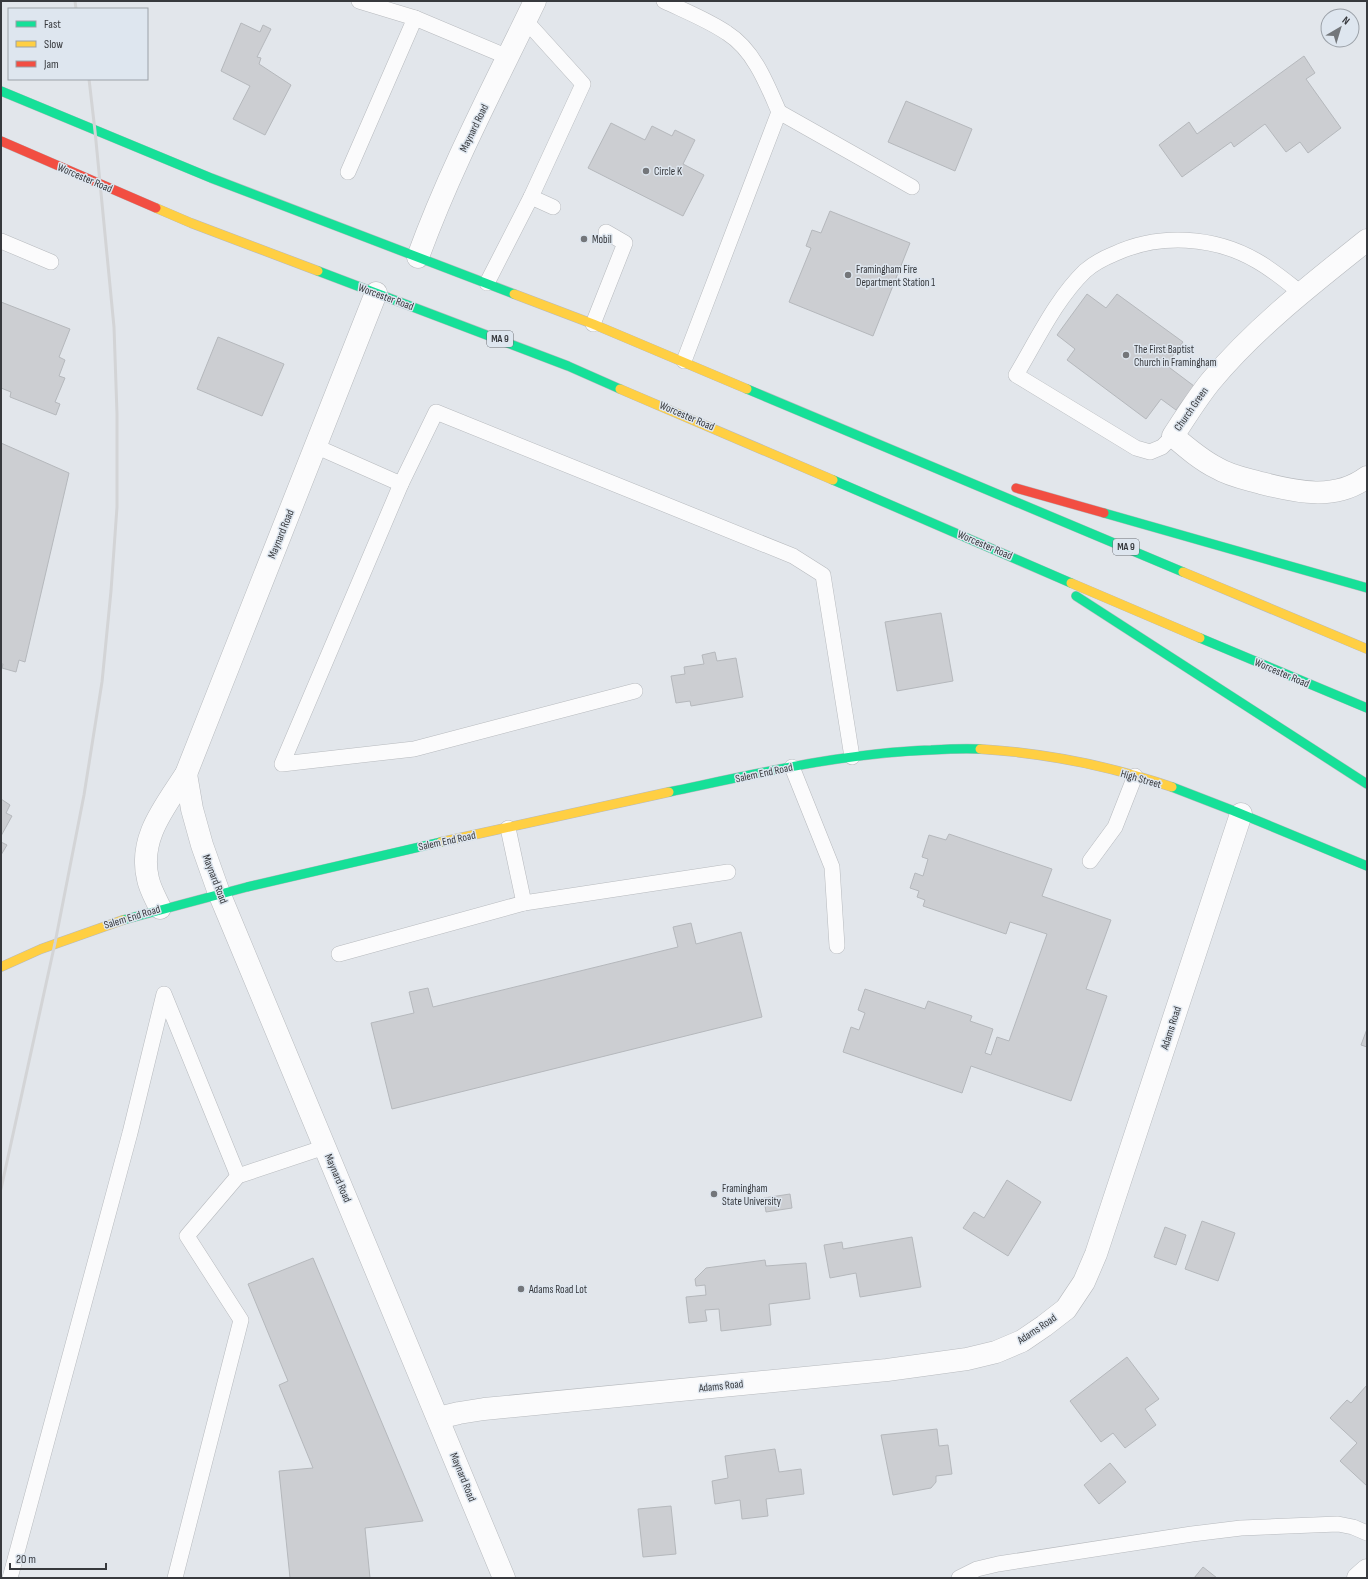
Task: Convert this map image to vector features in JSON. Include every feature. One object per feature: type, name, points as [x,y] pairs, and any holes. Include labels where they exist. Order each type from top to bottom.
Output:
[{"type":"main road","name":"MA 9","points":[[1,91],[211,178],[593,324],[684,361],[1367,649]]},
{"type":"main road","name":"Worcester Road","points":[[1,141],[191,223],[568,366],[994,548],[1260,664],[1367,708]]},
{"type":"main road","points":[[885,446],[979,476]]},
{"type":"main road","points":[[1007,485],[1367,588]]},
{"type":"main road","points":[[994,548],[1146,640],[1367,784]]},
{"type":"main road","name":"High Street","points":[[902,751],[962,748],[1020,753],[1075,762],[1135,776],[1188,793],[1367,866]]},
{"type":"main road","name":"Salem End Road","points":[[1,966],[94,928],[160,908],[220,893],[508,828],[792,767],[852,757],[902,751]]},
{"type":"street","name":"Maynard Road","points":[[418,257],[450,176],[536,1]]},
{"type":"street","name":"Church Green","points":[[1367,240],[1301,293],[1243,347],[1211,382],[1173,436],[1196,455],[1219,469],[1248,480],[1291,490],[1316,494],[1337,491],[1361,482],[1367,477]]},
{"type":"street","name":"Maynard Road","points":[[160,908],[148,880],[145,855],[150,835],[157,819],[186,774],[376,293]]},
{"type":"street","name":"Maynard Road","points":[[186,774],[192,809],[202,845],[220,893],[504,1578]]},
{"type":"street","name":"Adams Road","points":[[438,1418],[459,1413],[484,1410],[887,1370],[967,1359],[1002,1349],[1022,1341],[1044,1326],[1066,1308],[1084,1282],[1096,1254],[1241,814]]},
{"type":"street","points":[[1358,1578],[1367,1570]]},
{"type":"lane","points":[[358,1],[415,18],[508,57]]},
{"type":"lane","points":[[664,1],[728,34],[743,47],[758,68],[769,88],[779,112],[912,187]]},
{"type":"lane","points":[[348,172],[415,18]]},
{"type":"lane","points":[[487,283],[531,197],[582,84],[526,21]]},
{"type":"lane","points":[[684,361],[779,112]]},
{"type":"lane","points":[[531,197],[553,207]]},
{"type":"lane","points":[[593,324],[625,243],[606,232]]},
{"type":"lane","points":[[1173,436],[1162,446],[1150,452],[1136,448],[1016,375],[1069,289],[1086,270],[1105,258],[1130,246],[1158,240],[1190,240],[1221,246],[1256,260],[1301,293]]},
{"type":"lane","points":[[1,241],[51,262]]},
{"type":"lane","points":[[635,691],[414,749],[282,764],[401,484],[436,412],[793,556],[823,576],[852,757]]},
{"type":"lane","points":[[315,446],[401,484]]},
{"type":"lane","points":[[792,767],[832,867],[837,946]]},
{"type":"lane","points":[[1090,861],[1115,827],[1135,776]]},
{"type":"lane","points":[[508,828],[524,903]]},
{"type":"lane","points":[[339,954],[524,903],[728,872]]},
{"type":"lane","points":[[10,1578],[130,1133],[164,994],[238,1176]]},
{"type":"lane","points":[[175,1578],[241,1320],[187,1236],[238,1176],[325,1147]]},
{"type":"lane","points":[[959,1578],[977,1569],[998,1564],[1192,1534],[1241,1528],[1338,1524],[1353,1527],[1367,1533]]},
{"type":"building","points":[[241,23],[260,32],[263,25],[271,29],[257,57],[261,58],[259,64],[291,85],[265,135],[233,119],[250,86],[221,71]]},
{"type":"building","points":[[1304,56],[1315,73],[1306,79],[1341,128],[1308,153],[1300,142],[1286,152],[1265,124],[1234,147],[1231,142],[1182,177],[1159,145],[1189,122],[1197,134]]},
{"type":"building","points":[[906,101],[972,129],[955,171],[888,142]]},
{"type":"building","name":"Circle K","points":[[611,123],[645,140],[652,126],[672,136],[675,130],[695,140],[683,164],[704,175],[683,216],[588,168]]},
{"type":"building","name":"Framingham Fire Department Station 1","points":[[830,211],[910,243],[873,336],[789,302],[811,248],[806,246],[812,230],[821,233]]},
{"type":"building","points":[[1087,294],[1106,308],[1117,294],[1183,342],[1166,365],[1194,386],[1176,410],[1161,399],[1146,419],[1067,360],[1075,349],[1057,335]]},
{"type":"building","points":[[1,302],[70,329],[59,357],[65,360],[59,376],[65,378],[55,402],[60,404],[56,415],[10,397],[11,392],[1,388]]},
{"type":"building","points":[[218,337],[284,364],[262,416],[197,389]]},
{"type":"building","points":[[1,443],[69,473],[25,662],[19,660],[16,672],[2,668],[3,664],[1,664]]},
{"type":"building","points":[[941,613],[953,681],[897,691],[885,622]]},
{"type":"building","points":[[715,652],[717,661],[736,658],[743,697],[691,706],[690,701],[676,703],[671,676],[685,674],[684,667],[704,664],[702,655]]},
{"type":"building","points":[[1,799],[10,805],[6,813],[12,816],[1,836]]},
{"type":"building","points":[[949,834],[1052,869],[1042,896],[1111,920],[1086,989],[1107,996],[1071,1101],[971,1066],[962,1093],[843,1052],[851,1027],[859,1030],[865,1013],[858,1010],[865,989],[925,1009],[928,1001],[972,1016],[970,1021],[993,1029],[985,1053],[991,1055],[997,1037],[1009,1041],[1047,934],[1010,922],[1006,934],[923,906],[925,900],[917,897],[919,891],[910,888],[915,873],[923,876],[928,859],[922,857],[929,835],[946,840]]},
{"type":"building","points":[[1,842],[7,845],[1,855]]},
{"type":"building","points":[[691,923],[696,944],[741,932],[762,1017],[392,1109],[371,1023],[414,1013],[409,992],[428,988],[433,1007],[678,947],[673,927]]},
{"type":"building","points":[[1367,1029],[1367,1047],[1361,1045]]},
{"type":"building","points":[[1007,1180],[1041,1202],[1008,1256],[963,1228],[974,1212],[984,1218]]},
{"type":"building","points":[[790,1194],[792,1208],[766,1212],[764,1198]]},
{"type":"building","points":[[1202,1221],[1235,1233],[1218,1281],[1185,1269]]},
{"type":"building","points":[[1165,1227],[1186,1235],[1176,1265],[1154,1257]]},
{"type":"building","points":[[912,1237],[921,1287],[860,1297],[856,1273],[830,1278],[824,1245],[842,1242],[843,1249]]},
{"type":"building","points":[[313,1258],[423,1521],[365,1528],[370,1578],[290,1578],[279,1471],[313,1468],[279,1385],[288,1381],[248,1284]]},
{"type":"building","points":[[765,1260],[766,1266],[806,1263],[810,1299],[769,1304],[771,1325],[721,1331],[719,1309],[705,1310],[707,1321],[689,1323],[686,1297],[706,1295],[705,1285],[696,1286],[695,1279],[706,1268]]},
{"type":"building","points":[[1127,1357],[1159,1399],[1145,1409],[1156,1425],[1125,1448],[1113,1433],[1101,1442],[1070,1401]]},
{"type":"building","points":[[1367,1385],[1367,1486],[1340,1461],[1357,1443],[1330,1418],[1347,1400],[1351,1403]]},
{"type":"building","points":[[937,1429],[939,1446],[948,1445],[952,1474],[936,1476],[936,1482],[931,1488],[893,1495],[881,1435]]},
{"type":"building","points":[[775,1449],[779,1472],[801,1469],[804,1494],[766,1499],[768,1516],[742,1519],[740,1500],[715,1504],[712,1481],[728,1478],[725,1456]]},
{"type":"building","points":[[1110,1463],[1126,1482],[1099,1504],[1084,1485]]},
{"type":"building","points":[[671,1506],[676,1554],[643,1557],[638,1509]]},
{"type":"building","points":[[1203,1567],[1217,1578],[1194,1578]]},
{"type":"railway","points":[[75,1],[76,8]]},
{"type":"railway","points":[[1,1189],[55,943],[84,795],[102,682],[111,591],[117,507],[117,414],[114,327],[89,80]]},
{"type":"traffic: fast","points":[[1,91],[211,178],[514,294]]},
{"type":"traffic: fast","points":[[318,271],[568,366],[620,389]]},
{"type":"traffic: fast","points":[[747,389],[1183,572]]},
{"type":"traffic: fast","points":[[833,480],[1071,583]]},
{"type":"traffic: fast","points":[[1104,513],[1367,588]]},
{"type":"traffic: fast","points":[[1076,596],[1367,784]]},
{"type":"traffic: fast","points":[[1200,638],[1367,708]]},
{"type":"traffic: fast","points":[[669,792],[799,765],[865,755],[943,749],[980,749]]},
{"type":"traffic: fast","points":[[1172,787],[1367,866]]},
{"type":"traffic: fast","points":[[123,920],[247,887],[441,842]]},
{"type":"traffic: slow","points":[[156,208],[191,223],[318,271]]},
{"type":"traffic: slow","points":[[514,294],[593,324],[747,389]]},
{"type":"traffic: slow","points":[[620,389],[833,480]]},
{"type":"traffic: slow","points":[[1183,572],[1367,649]]},
{"type":"traffic: slow","points":[[1071,583],[1200,638]]},
{"type":"traffic: slow","points":[[980,749],[1053,757],[1125,773],[1172,787]]},
{"type":"traffic: slow","points":[[441,842],[669,792]]},
{"type":"traffic: slow","points":[[1,967],[41,949],[123,920]]},
{"type":"traffic: jam","points":[[1,141],[156,208]]},
{"type":"traffic: jam","points":[[1016,488],[1104,513]]},
{"type":"place","name":"Circle K","points":[[646,171]]},
{"type":"place","name":"Mobil","points":[[584,239]]},
{"type":"place","name":"Framingham Fire Department Station 1","points":[[848,275]]},
{"type":"place","name":"The First Baptist Church in Framingham","points":[[1126,355]]},
{"type":"place","name":"Framingham State University","points":[[714,1194]]},
{"type":"place","name":"Adams Road Lot","points":[[521,1289]]}]
